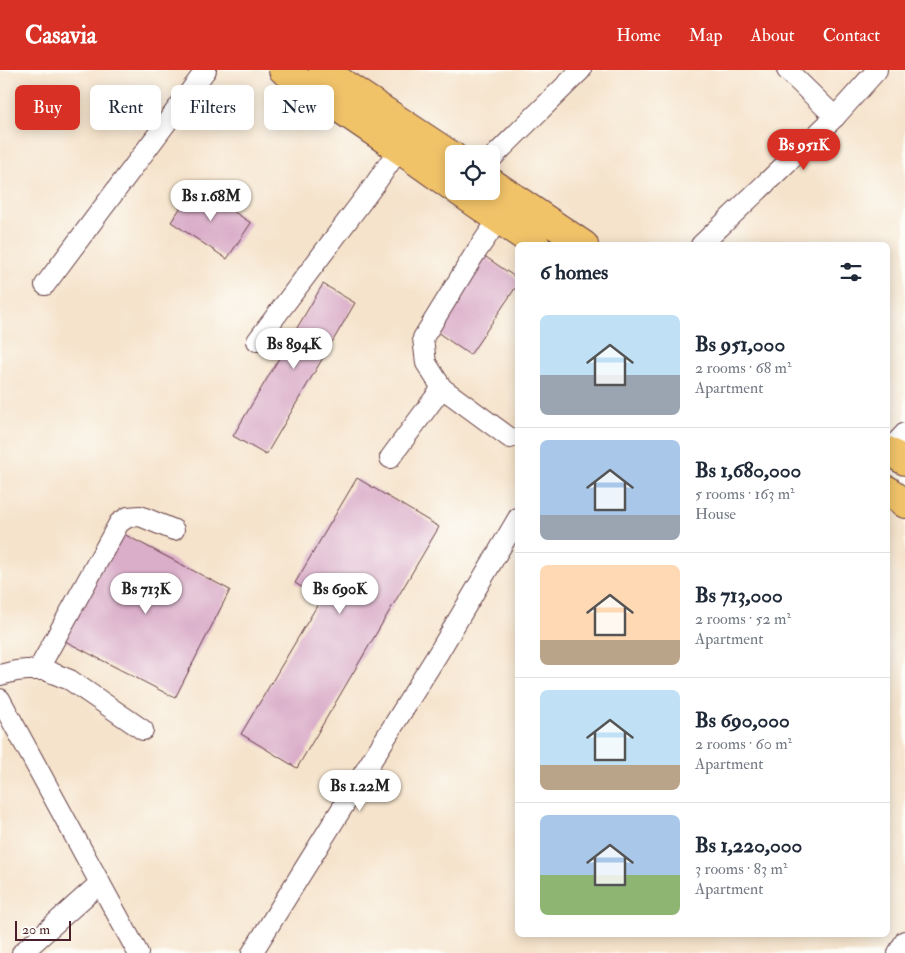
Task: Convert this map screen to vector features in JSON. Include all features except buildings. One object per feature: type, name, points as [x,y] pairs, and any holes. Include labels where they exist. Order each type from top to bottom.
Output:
[{"type":"highway","points":[[283,70],[445,181]]},
{"type":"highway","points":[[323,70],[445,151]]},
{"type":"highway","points":[[500,188],[580,242]]},
{"type":"highway","points":[[470,200],[531,242]]},
{"type":"highway","points":[[890,452],[905,461]]},
{"type":"highway","points":[[890,492],[905,504]]},
{"type":"street","points":[[45,285],[206,70]]},
{"type":"street","points":[[500,150],[581,70]]},
{"type":"street","points":[[787,70],[835,117]]},
{"type":"street","points":[[704,242],[835,117],[877,70]]},
{"type":"street","points":[[257,341],[375,184],[399,148]]},
{"type":"street","points":[[498,220],[423,338],[426,363],[442,388],[510,438]]},
{"type":"street","points":[[390,458],[442,388]]},
{"type":"street","points":[[890,449],[905,433]]},
{"type":"street","points":[[38,670],[119,523],[128,517],[140,516],[174,530]]},
{"type":"street","points":[[252,953],[439,652],[515,523]]},
{"type":"street","points":[[0,675],[16,671],[46,670],[70,680],[143,730]]},
{"type":"street","points":[[0,699],[138,953]]},
{"type":"street","points":[[22,953],[100,883]]},
{"type":"street","points":[[898,953],[905,941]]}]
